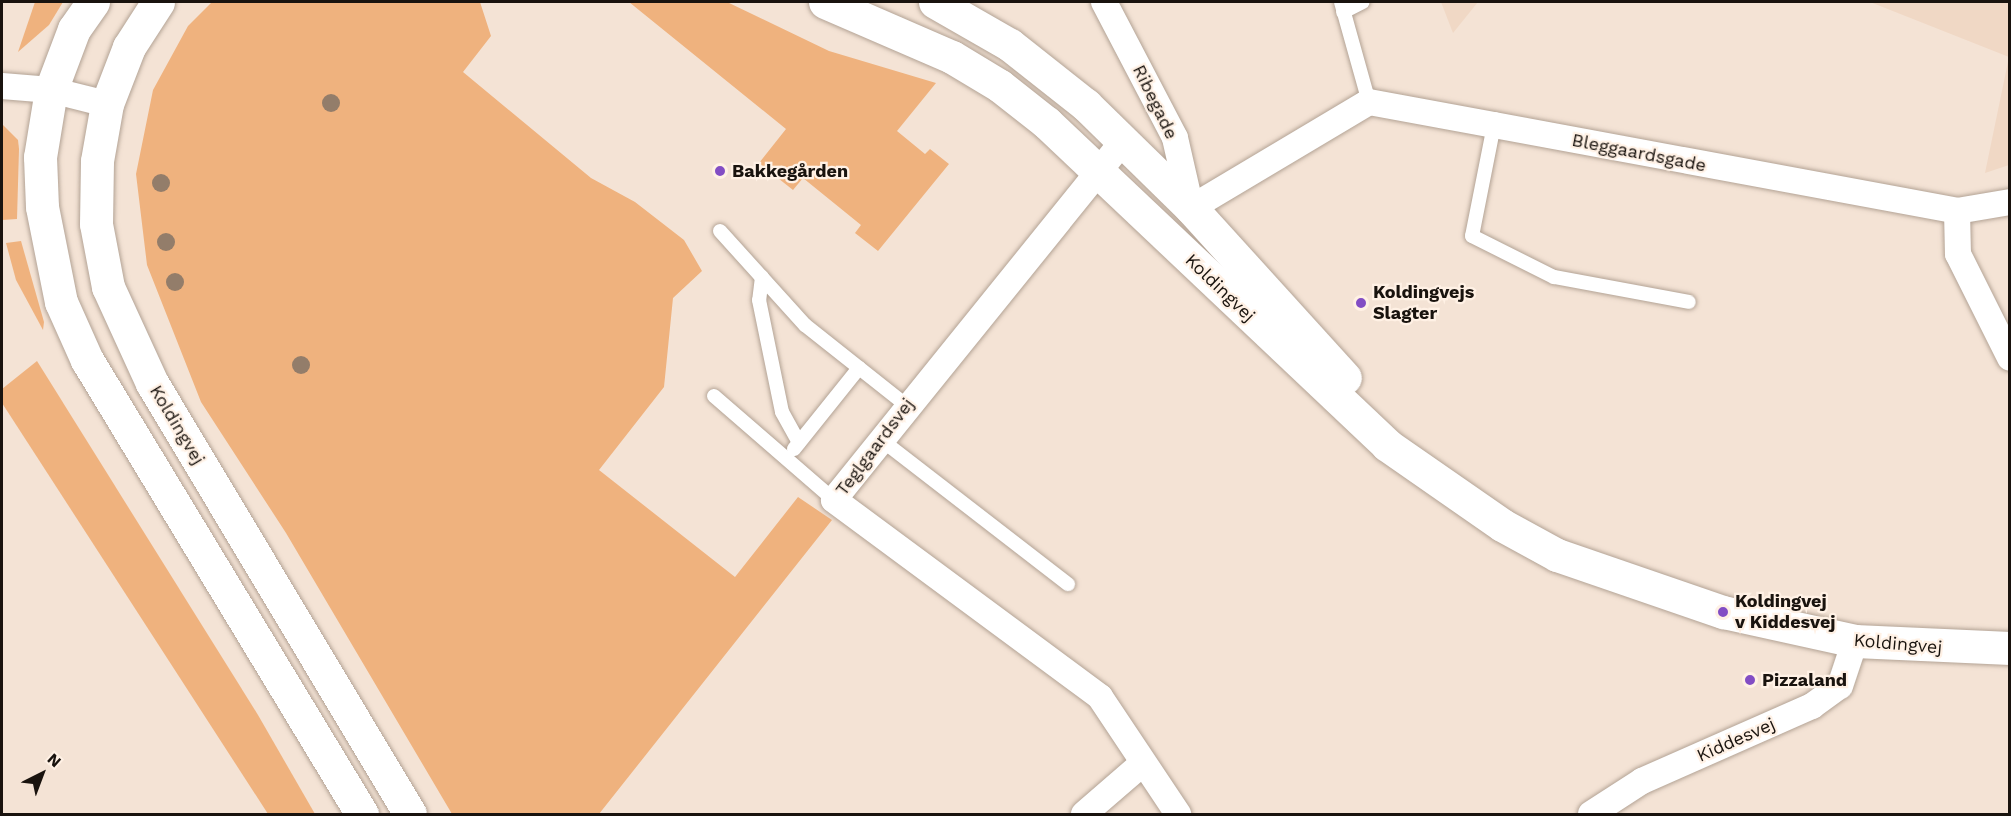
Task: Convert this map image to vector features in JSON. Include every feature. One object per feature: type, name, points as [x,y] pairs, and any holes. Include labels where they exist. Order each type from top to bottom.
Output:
[{"type":"main road","points":[[93,2],[74,29],[51,90],[40,157],[42,207],[61,302],[87,360],[362,814]]},
{"type":"main road","name":"Koldingvej","points":[[158,2],[129,47],[107,104],[97,161],[96,224],[108,287],[126,334],[410,814]]},
{"type":"main road","name":"Koldingvej","points":[[825,2],[952,57],[1000,86],[1097,170],[1387,445],[1502,525],[1557,555],[1616,573],[1723,612],[1855,641],[2010,648]]},
{"type":"main road","name":"Koldingvej","points":[[935,2],[1010,45],[1124,140],[1191,208],[1339,372],[1389,418],[1454,469],[1616,573]]},
{"type":"street","name":"Ribegade","points":[[1106,7],[1175,138],[1191,208]]},
{"type":"street","points":[[2,86],[51,90],[107,104]]},
{"type":"street","points":[[1191,208],[1369,102]]},
{"type":"street","name":"Bleggaardsgade","points":[[1369,102],[1957,211]]},
{"type":"street","name":"Teglgaardsvej","points":[[1124,140],[1097,170],[879,438],[834,500],[1100,697],[1122,724],[1142,764],[1178,814]]},
{"type":"street","points":[[2010,202],[1957,211],[1958,254],[2010,358]]},
{"type":"street","name":"Kiddesvej","points":[[1591,814],[1642,782],[1812,706],[1840,686],[1855,641]]},
{"type":"street","points":[[1084,814],[1142,764]]},
{"type":"lane","points":[[1363,2],[1342,7],[1369,102]]},
{"type":"lane","points":[[1494,125],[1472,236],[1554,277],[1689,302]]},
{"type":"lane","points":[[720,231],[805,325],[906,405]]},
{"type":"lane","points":[[762,277],[759,300],[782,412],[799,443]]},
{"type":"lane","points":[[789,455],[859,368]]},
{"type":"lane","points":[[714,396],[789,455],[834,500]]},
{"type":"lane","points":[[879,438],[1068,584]]},
{"type":"shaded area","points":[[35,2],[63,2],[49,25],[18,52]]},
{"type":"shaded area","points":[[212,2],[480,2],[491,36],[463,72],[591,178],[635,202],[684,240],[702,271],[673,298],[664,387],[599,470],[735,577],[798,497],[832,520],[599,814],[452,814],[286,533],[201,402],[147,265],[136,174],[153,90],[188,26]]},
{"type":"shaded area","points":[[629,2],[727,2],[829,51],[936,83],[897,131],[925,154],[930,149],[949,164],[878,251],[855,233],[861,225],[803,178],[793,190],[759,163],[786,129]]},
{"type":"shaded area","points":[[1441,2],[1478,2],[1453,33]]},
{"type":"shaded area","points":[[1870,2],[2009,2],[2009,57]]},
{"type":"shaded area","points":[[2009,57],[2009,165],[1985,173]]},
{"type":"shaded area","points":[[2,124],[18,140],[17,219],[2,220]]},
{"type":"shaded area","points":[[21,241],[44,322],[43,330],[16,280],[6,243]]},
{"type":"shaded area","points":[[37,361],[258,715],[315,814],[268,814],[2,403],[2,389]]},
{"type":"place","name":"Bakkegården","points":[[720,171]]},
{"type":"place","name":"Koldingvejs Slagter","points":[[1361,303]]},
{"type":"place","name":"Koldingvej v Kiddesvej","points":[[1723,612]]},
{"type":"place","name":"Pizzaland","points":[[1750,680]]}]
